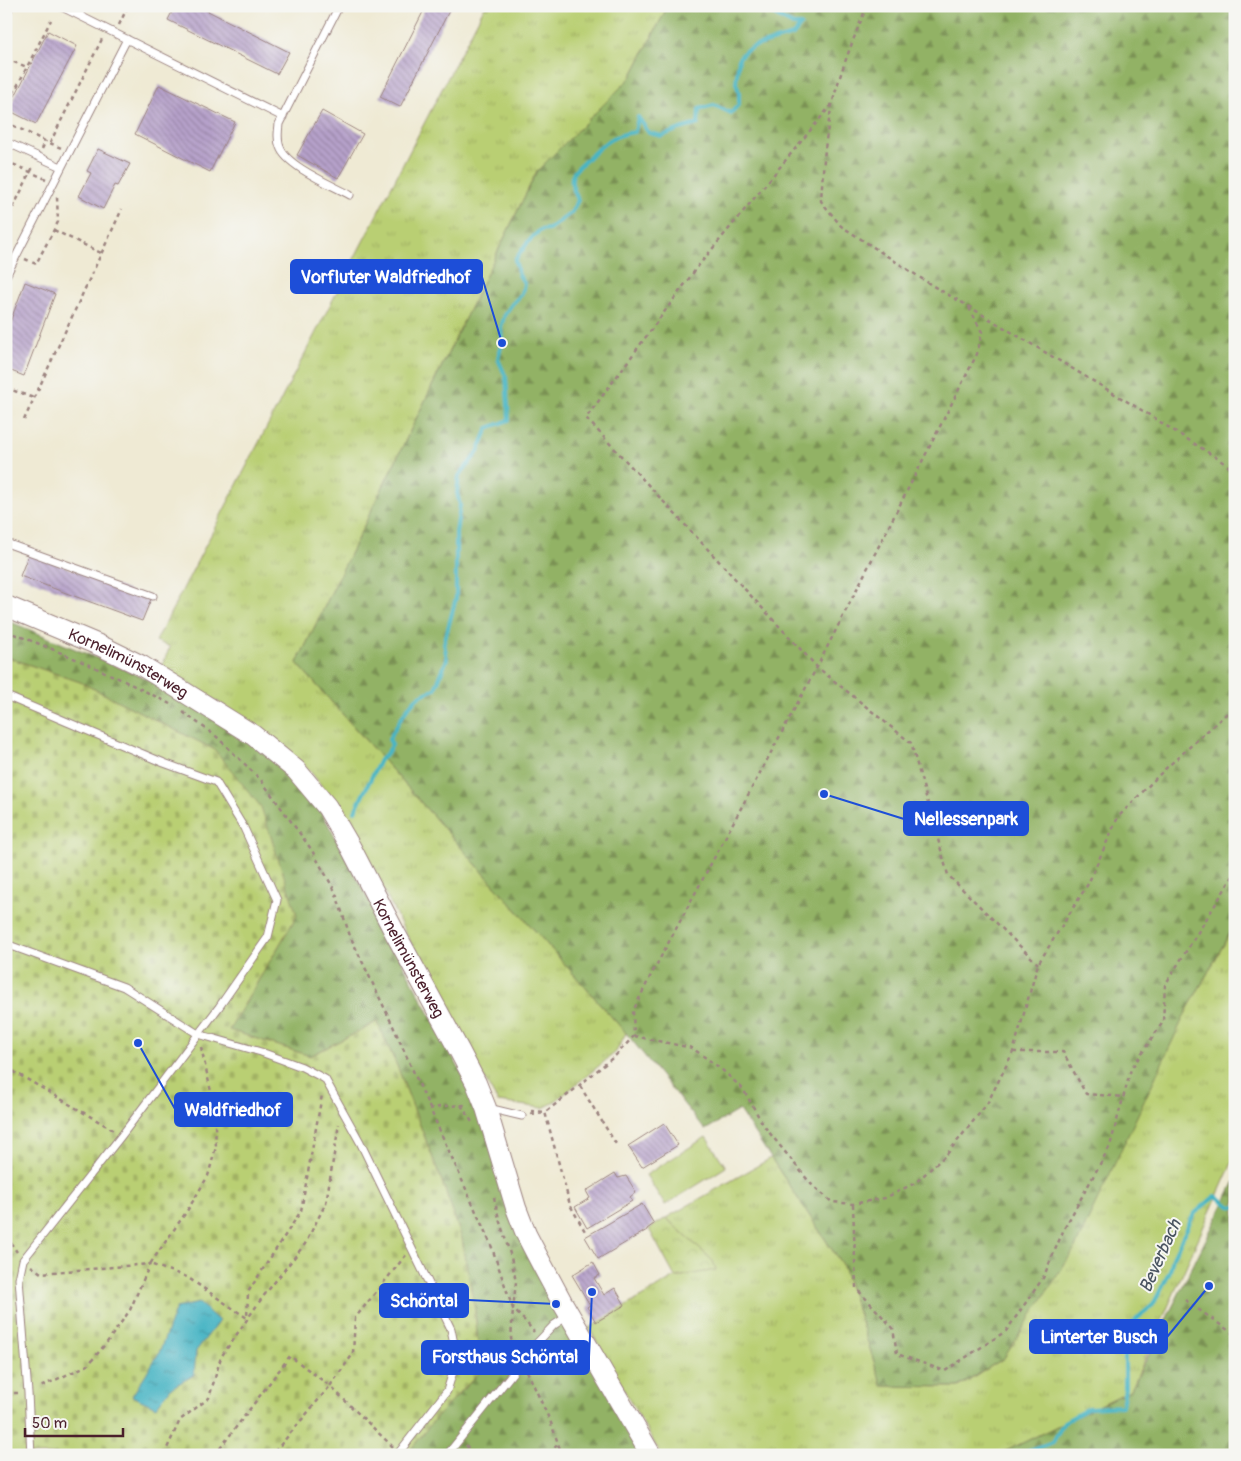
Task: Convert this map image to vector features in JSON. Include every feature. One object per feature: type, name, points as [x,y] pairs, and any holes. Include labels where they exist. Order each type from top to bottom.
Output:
[{"type":"street","name":"Kornelimünsterweg","points":[[6,606],[101,646],[142,666],[253,735],[296,770],[327,808],[351,848],[460,1052],[486,1108],[516,1208],[526,1234],[569,1314],[651,1455]]},
{"type":"lane","points":[[6,14],[10,6]]},
{"type":"lane","points":[[60,6],[283,117]]},
{"type":"lane","points":[[79,16],[83,6]]},
{"type":"lane","points":[[339,6],[279,124],[278,135],[279,147],[284,157],[293,164],[350,195]]},
{"type":"lane","points":[[6,276],[127,39]]},
{"type":"lane","points":[[6,142],[61,167]]},
{"type":"lane","points":[[6,543],[153,596]]},
{"type":"lane","points":[[6,696],[164,763],[216,782],[244,828],[276,900],[268,936],[219,1007],[122,1135],[23,1260],[19,1280],[31,1455]]},
{"type":"lane","points":[[6,944],[124,987],[198,1034],[261,1052],[302,1067],[325,1080],[360,1142],[451,1329],[457,1359],[447,1391],[398,1454]]},
{"type":"lane","points":[[486,1108],[522,1116]]},
{"type":"lane","points":[[447,1455],[540,1340],[554,1325],[569,1314]]},
{"type":"path","points":[[115,33],[128,6]]},
{"type":"path","points":[[867,6],[853,40],[832,104],[824,158],[821,201],[841,226],[933,286],[1143,411],[1235,471]]},
{"type":"path","points":[[6,108],[51,20]]},
{"type":"path","points":[[50,143],[107,29]]},
{"type":"path","points":[[6,58],[27,68]]},
{"type":"path","points":[[832,104],[699,265],[586,418],[817,667],[911,743],[948,875],[1038,964]]},
{"type":"path","points":[[6,122],[69,152]]},
{"type":"path","points":[[6,222],[46,141]]},
{"type":"path","points":[[6,161],[53,183],[58,197],[58,222],[36,264],[16,255]]},
{"type":"path","points":[[24,420],[122,209]]},
{"type":"path","points":[[54,230],[101,253]]},
{"type":"path","points":[[522,1116],[545,1112],[580,1086],[616,1055],[634,1036],[633,1011],[650,977],[817,667],[977,354],[982,332],[968,306]]},
{"type":"path","points":[[6,388],[34,398]]},
{"type":"path","points":[[6,631],[59,651],[134,685],[177,708],[217,737],[261,780],[311,849],[335,892],[350,936],[393,1026],[490,1245],[513,1309],[540,1340]]},
{"type":"path","points":[[634,1036],[692,1048],[720,1068],[743,1089],[764,1126],[812,1184],[832,1202],[853,1204],[885,1198],[915,1183],[947,1154],[987,1104],[1013,1052],[1038,964],[1088,884],[1118,817],[1164,770],[1235,706]]},
{"type":"path","points":[[853,1204],[856,1288],[893,1328],[897,1354],[945,1371],[1006,1331],[1043,1278],[1064,1229],[1110,1146],[1132,1069],[1163,1022],[1165,985],[1235,873]]},
{"type":"path","points":[[28,1393],[88,1365],[108,1341],[130,1310],[150,1264],[188,1211],[208,1176],[216,1147],[214,1105],[198,1034]]},
{"type":"path","points":[[1013,1052],[1063,1052],[1086,1094],[1124,1097]]},
{"type":"path","points":[[6,1067],[122,1135]]},
{"type":"path","points":[[247,1318],[248,1292],[301,1211],[325,1080]]},
{"type":"path","points":[[580,1086],[616,1144]]},
{"type":"path","points":[[429,1109],[461,1104],[486,1108]]},
{"type":"path","points":[[461,1104],[473,1125]]},
{"type":"path","points":[[164,1455],[180,1420],[209,1398],[221,1357],[247,1318],[305,1244],[326,1203],[342,1108]]},
{"type":"path","points":[[530,1111],[545,1112]]},
{"type":"path","points":[[545,1112],[570,1205],[586,1233]]},
{"type":"path","points":[[493,1192],[498,1219],[516,1282],[511,1339],[551,1423],[562,1455]]},
{"type":"path","points":[[6,1236],[23,1260],[41,1273],[150,1264],[187,1277],[247,1318]]},
{"type":"path","points":[[272,1455],[330,1386],[353,1354],[355,1318],[411,1248]]},
{"type":"path","points":[[1185,1300],[1235,1335]]},
{"type":"path","points":[[214,1455],[290,1356],[330,1386],[398,1454]]},
{"type":"path","points":[[551,1455],[558,1442]]},
{"type":"green space","points":[[485,6],[668,6],[631,77],[537,171],[297,663],[626,1033],[616,1052],[553,1103],[543,1108],[498,1102],[453,1024],[344,814],[310,771],[264,730],[161,667],[170,647],[156,641]]},
{"type":"green space","points":[[668,6],[1235,6],[1235,924],[1187,1010],[1075,1248],[1004,1358],[958,1387],[882,1386],[843,1266],[739,1110],[705,1130],[626,1033],[297,663],[537,171],[631,77]]},
{"type":"green space","points":[[6,620],[154,682],[246,739],[289,774],[321,811],[478,1104],[514,1219],[643,1455],[406,1455],[438,1415],[480,1372],[475,1311],[462,1239],[397,1066],[377,1022],[310,1056],[229,1030],[297,915],[215,750],[80,682],[6,657]]},
{"type":"green space","points":[[6,657],[80,682],[215,750],[261,807],[297,915],[229,1030],[310,1056],[377,1022],[397,1066],[462,1239],[475,1311],[480,1372],[438,1415],[406,1455],[6,1455]]},
{"type":"green space","points":[[1235,924],[1235,1156],[1131,1390],[998,1455],[661,1455],[589,1328],[675,1277],[681,1277],[713,1261],[666,1218],[771,1158],[843,1266],[882,1386],[959,1387],[1004,1358],[1187,1010]]},
{"type":"green space","points":[[706,1137],[726,1167],[665,1205],[646,1175]]},
{"type":"green space","points":[[1235,1181],[1235,1455],[998,1455],[1131,1390]]},
{"type":"green space","points":[[666,1218],[713,1261],[716,1270],[675,1277],[649,1229]]},
{"type":"water","points":[[199,1303],[219,1321],[196,1351],[194,1375],[171,1388],[156,1407],[132,1396],[159,1353],[176,1308]]},
{"type":"building","points":[[175,6],[198,6],[289,52],[277,74],[168,20]]},
{"type":"building","points":[[426,6],[451,7],[400,107],[380,97]]},
{"type":"building","points":[[48,31],[77,46],[36,124],[8,110]]},
{"type":"building","points":[[159,85],[235,122],[210,172],[135,134]]},
{"type":"building","points":[[322,111],[363,134],[338,178],[297,155]]},
{"type":"building","points":[[98,149],[130,164],[118,186],[115,185],[103,209],[79,196],[91,173],[87,171]]},
{"type":"building","points":[[25,282],[55,294],[24,376],[6,369],[6,333]]},
{"type":"building","points":[[29,553],[151,599],[142,621],[20,576]]},
{"type":"building","points":[[664,1123],[678,1145],[642,1167],[628,1146]]},
{"type":"building","points":[[615,1173],[618,1178],[626,1176],[636,1192],[630,1197],[632,1201],[587,1228],[575,1207],[590,1198],[586,1191]]},
{"type":"building","points":[[642,1204],[654,1224],[598,1259],[585,1237]]},
{"type":"building","points":[[593,1262],[600,1275],[594,1278],[604,1295],[615,1288],[625,1305],[596,1322],[587,1307],[590,1305],[572,1275]]},
{"type":"waterway","points":[[355,811],[380,760],[392,745],[389,739],[399,721],[415,700],[435,689],[447,659],[444,643],[456,598],[456,533],[460,505],[457,493],[459,476],[478,452],[488,428],[509,420],[506,377],[498,359],[502,343],[501,327],[505,314],[522,294],[524,283],[519,275],[515,260],[528,242],[540,230],[549,229],[571,213],[578,200],[572,181],[575,170],[608,141],[620,135],[635,132],[638,117],[649,133],[662,136],[698,124],[699,109],[714,105],[731,113],[739,104],[739,92],[736,83],[739,58],[745,51],[755,46],[793,35],[801,25],[793,25],[771,13],[765,6]]},
{"type":"waterway","name":"Beverbach","points":[[1016,1455],[1053,1442],[1064,1422],[1089,1408],[1122,1406],[1125,1388],[1125,1355],[1130,1326],[1153,1305],[1170,1271],[1173,1257],[1194,1214],[1215,1196],[1229,1206],[1235,1207]]},
{"type":"place","name":"Vorfluter Waldfriedhof","points":[[502,343]]},
{"type":"place","name":"Nellessenpark","points":[[824,794]]},
{"type":"place","name":"Waldfriedhof","points":[[138,1043]]},
{"type":"place","name":"Linterter Busch","points":[[1209,1286]]},
{"type":"place","name":"Forsthaus Schöntal","points":[[592,1292]]},
{"type":"place","name":"Schöntal","points":[[556,1304]]}]
